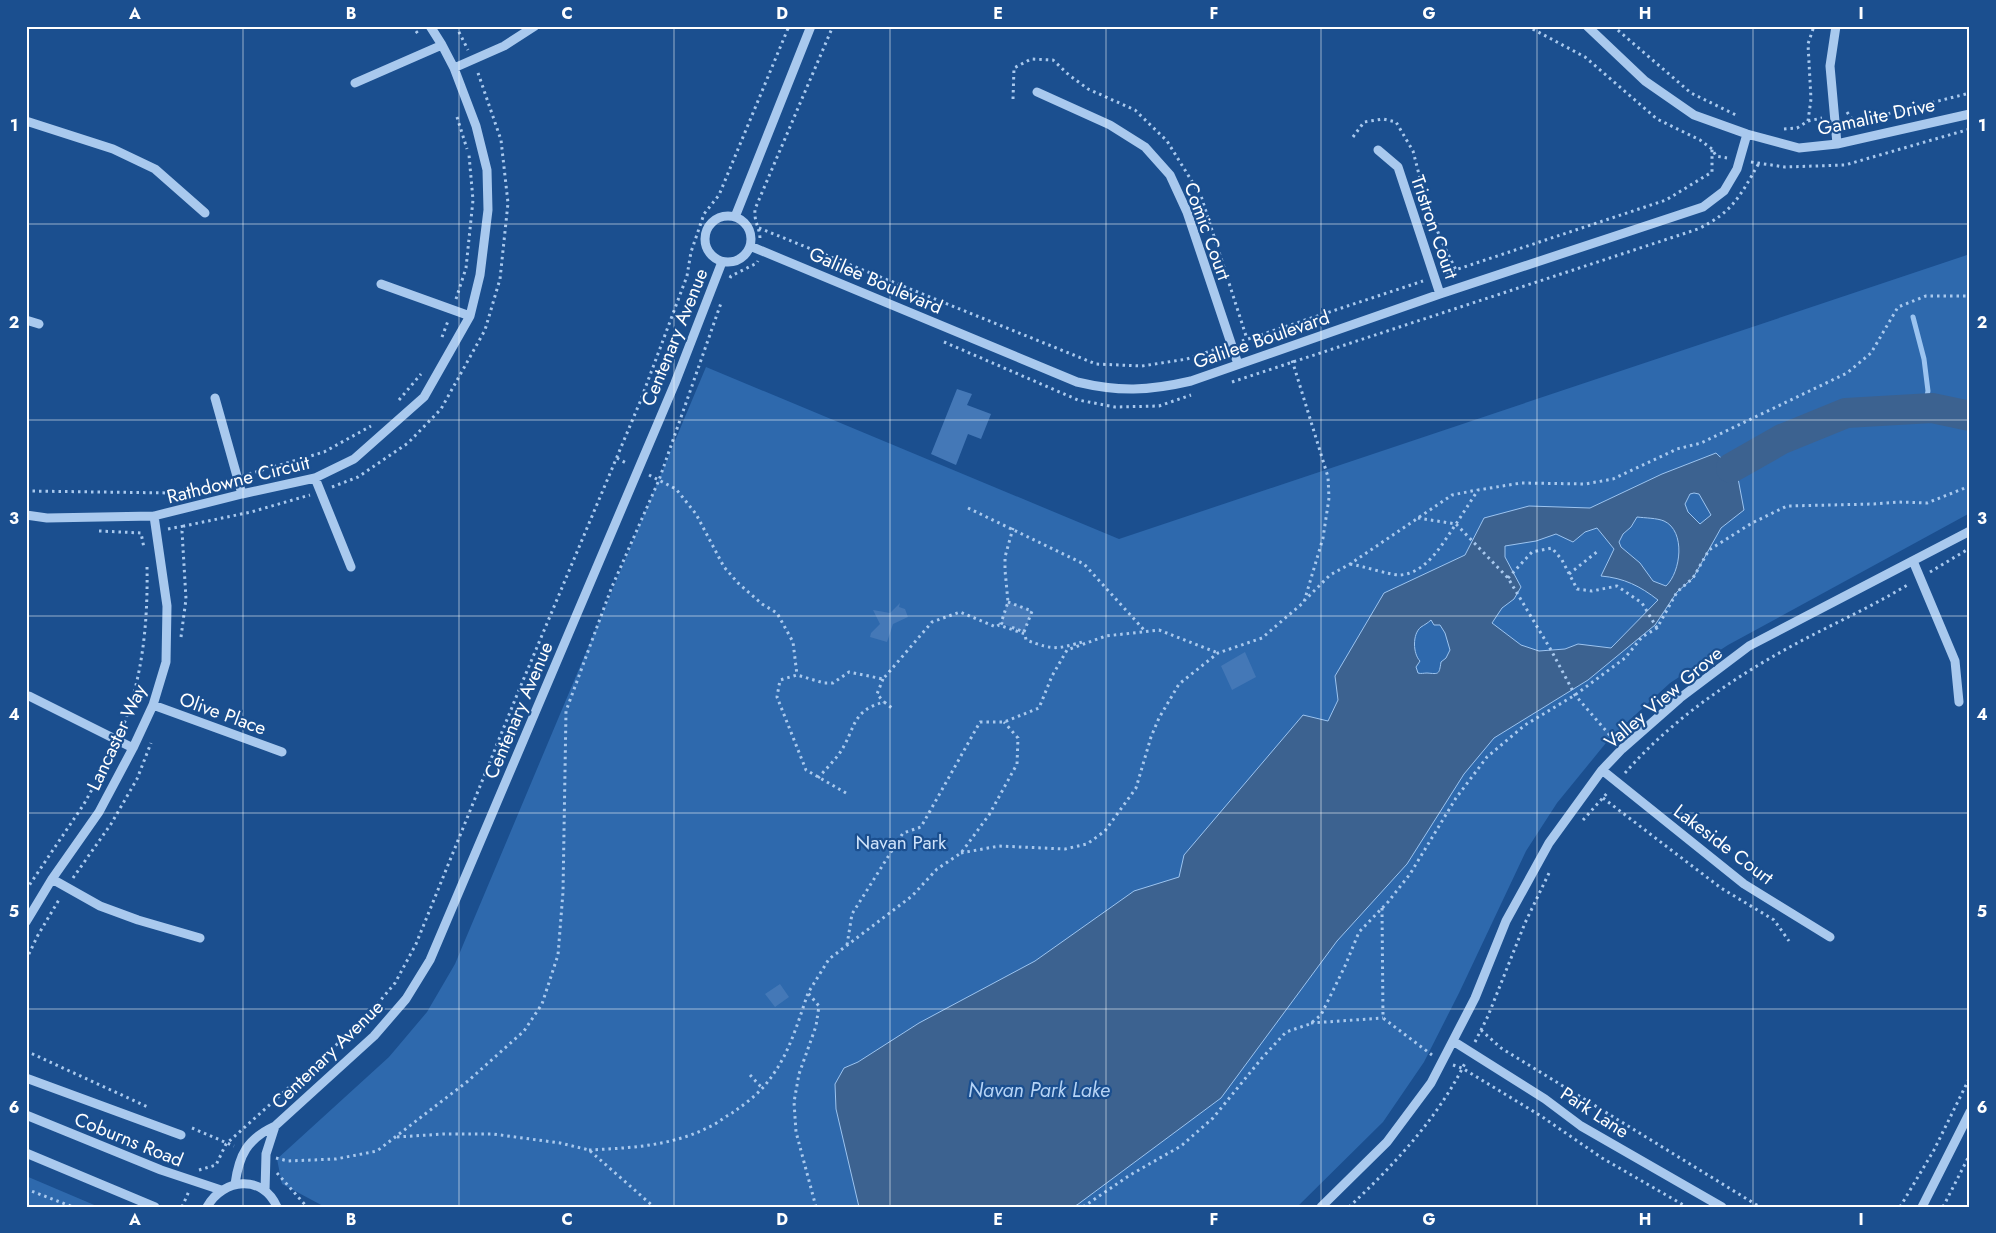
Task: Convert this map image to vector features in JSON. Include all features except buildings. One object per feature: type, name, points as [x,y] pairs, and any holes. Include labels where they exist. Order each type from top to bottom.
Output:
[{"type":"street","name":"Rathdowne Circuit","points":[[26,515],[47,518],[154,516],[315,478],[354,458],[424,397],[470,316],[480,275],[488,210],[487,170],[476,126],[454,68],[430,26]]},
{"type":"street","points":[[454,68],[504,46],[535,26]]},
{"type":"street","points":[[735,217],[811,26]]},
{"type":"street","name":"Gamalite Drive","points":[[1587,26],[1645,82],[1694,115],[1747,134],[1799,148],[1837,144],[1970,114]]},
{"type":"street","points":[[1836,26],[1830,66],[1837,144]]},
{"type":"street","points":[[355,83],[442,45]]},
{"type":"street","name":"Comic Court","points":[[1037,92],[1110,126],[1145,146],[1170,175],[1186,212],[1238,364]]},
{"type":"street","points":[[26,121],[113,149],[155,169],[205,213]]},
{"type":"street","name":"Galilee Boulevard","points":[[750,246],[1077,382],[1103,388],[1129,390],[1160,388],[1191,381],[1440,294],[1703,207],[1724,192],[1737,169],[1747,134]]},
{"type":"street","name":"Tristron Court","points":[[1378,150],[1398,167],[1440,294]]},
{"type":"street","points":[[720,217],[735,217],[746,225],[750,232],[750,246],[742,258],[729,263],[722,262],[709,254],[704,240],[705,233],[708,226],[720,217]]},
{"type":"street","name":"Centenary Avenue","points":[[235,1184],[238,1162],[258,1134],[275,1126],[374,1036],[406,999],[430,960],[675,383],[722,262]]},
{"type":"street","points":[[381,284],[470,316]]},
{"type":"street","points":[[26,320],[39,324]]},
{"type":"street","points":[[216,398],[242,494]]},
{"type":"street","points":[[315,478],[351,566]]},
{"type":"street","name":"Lancaster Way","points":[[26,922],[52,879],[98,812],[133,748],[153,705],[166,662],[168,606],[154,516]]},
{"type":"street","name":"Valley View Grove","points":[[1321,1207],[1387,1142],[1431,1082],[1474,998],[1506,921],[1549,843],[1602,770],[1622,749],[1680,698],[1749,646],[1970,531]]},
{"type":"street","points":[[1913,561],[1956,661],[1959,702]]},
{"type":"street","points":[[29,696],[133,748]]},
{"type":"street","name":"Olive Place","points":[[153,705],[282,752]]},
{"type":"street","name":"Lakeside Court","points":[[1602,770],[1744,884],[1830,937]]},
{"type":"street","points":[[52,879],[100,906],[200,938]]},
{"type":"street","name":"Park Lane","points":[[1453,1041],[1545,1099],[1581,1126],[1722,1207]]},
{"type":"street","name":"Coburns Road","points":[[26,1078],[181,1136]]},
{"type":"street","points":[[1922,1207],[1970,1112]]},
{"type":"street","name":"Coburns Road","points":[[26,1115],[161,1170],[221,1190]]},
{"type":"street","name":"Centenary Avenue","points":[[265,1191],[266,1154],[275,1126]]},
{"type":"street","points":[[26,1153],[155,1207]]},
{"type":"street","points":[[207,1207],[212,1198],[221,1190],[235,1184],[256,1186],[265,1191],[277,1207]]},
{"type":"path","points":[[412,26],[431,50]]},
{"type":"path","points":[[180,641],[186,599],[182,532],[184,526],[251,512],[358,477],[408,443],[441,409],[485,330],[500,279],[508,203],[501,140],[483,83],[456,26]]},
{"type":"path","points":[[191,1128],[226,1144],[364,1020],[395,983],[416,944],[515,699],[640,402],[687,276],[691,252],[704,214],[719,195],[788,26]]},
{"type":"path","points":[[1613,26],[1691,93],[1744,119]]},
{"type":"path","points":[[1779,128],[1787,130],[1797,128],[1808,120],[1811,99],[1808,44],[1814,26]]},
{"type":"path","points":[[1845,110],[1851,118],[1859,121],[1970,93]]},
{"type":"path","points":[[440,342],[466,268],[473,200],[469,154],[454,108]]},
{"type":"path","points":[[759,228],[1096,364],[1142,366],[1187,359],[1666,200],[1712,172],[1712,149]]},
{"type":"path","points":[[1227,384],[1698,229],[1717,220],[1737,200],[1759,164]]},
{"type":"path","points":[[757,263],[766,267]]},
{"type":"path","points":[[961,853],[999,846],[1065,849],[1087,844],[1105,831],[1136,788],[1142,774],[1151,737],[1179,684],[1218,653],[1262,638],[1304,602],[1330,575],[1350,564],[1452,495],[1521,483],[1585,484],[1613,479],[1677,449],[1701,443],[1847,373],[1871,353],[1898,307],[1926,296],[1970,296]]},
{"type":"path","points":[[938,340],[1078,400],[1115,407],[1159,406],[1200,392]]},
{"type":"path","points":[[1288,347],[1328,477],[1329,498],[1323,538],[1304,602]]},
{"type":"path","points":[[395,404],[427,366]]},
{"type":"path","points":[[26,491],[172,493],[237,478],[324,452],[375,423]]},
{"type":"path","points":[[266,1154],[288,1161],[336,1159],[377,1151],[468,1081],[524,1031],[542,1004],[558,955],[562,910],[566,712],[611,589],[659,480],[676,489],[696,514],[724,567],[738,583],[762,604],[777,613],[793,642],[797,675]]},
{"type":"path","points":[[1310,1024],[1321,1015],[1359,932],[1410,874],[1456,798],[1487,757],[1525,724],[1575,694],[1625,658],[1642,636],[1657,628],[1676,592],[1693,578],[1709,550],[1752,523],[1787,506],[1898,502],[1927,503],[1970,486]]},
{"type":"path","points":[[1350,564],[1400,574],[1421,568],[1437,552],[1478,490]]},
{"type":"path","points":[[968,508],[1013,528],[1084,564],[1146,632]]},
{"type":"path","points":[[1418,518],[1456,524],[1508,578],[1575,694],[1622,749],[1636,762]]},
{"type":"path","points":[[1007,627],[1000,623],[1008,602],[1004,570],[1005,557],[1013,528]]},
{"type":"path","points":[[96,531],[141,533],[145,550]]},
{"type":"path","points":[[1508,578],[1532,552],[1552,548],[1562,560],[1577,589],[1592,591],[1616,586],[1642,603],[1657,628]]},
{"type":"path","points":[[1581,823],[1658,739],[1718,690],[1799,642],[1896,592],[1970,548]]},
{"type":"path","points":[[1569,574],[1598,551]]},
{"type":"path","points":[[26,890],[84,804],[104,768],[129,712],[145,640],[148,601],[147,558]]},
{"type":"path","points":[[892,708],[877,694],[883,679],[932,622],[960,612],[996,627],[999,625],[1024,632],[1032,611],[1008,602]]},
{"type":"path","points":[[1018,630],[1025,634],[1026,640],[1056,649],[1106,636],[1159,630],[1218,653]]},
{"type":"path","points":[[847,945],[852,914],[903,833],[922,827],[980,722],[1004,722],[1039,708],[1052,676],[1067,650],[1106,636]]},
{"type":"path","points":[[846,793],[806,770],[777,697],[780,680],[797,675],[824,683],[833,683],[849,672],[883,679]]},
{"type":"path","points":[[818,778],[840,753],[854,722],[870,706],[884,702]]},
{"type":"path","points":[[396,1137],[492,1134],[589,1150],[640,1147],[674,1140],[710,1127],[738,1108],[769,1080],[784,1055],[808,992],[829,959],[912,896],[937,869],[961,853],[989,815],[1017,764],[1018,738],[1004,722]]},
{"type":"path","points":[[26,960],[38,935],[67,888],[111,824],[137,779],[152,738]]},
{"type":"path","points":[[1604,798],[1721,888],[1774,920],[1789,941]]},
{"type":"path","points":[[1349,1207],[1415,1138],[1462,1068],[1481,1030],[1525,923],[1554,863]]},
{"type":"path","points":[[1382,908],[1383,1018]]},
{"type":"path","points":[[808,992],[819,1006],[816,1026],[799,1074],[794,1102],[795,1125],[816,1207]]},
{"type":"path","points":[[1083,1207],[1130,1175],[1181,1146],[1213,1118],[1286,1032],[1310,1024],[1383,1018],[1442,1062],[1462,1068]]},
{"type":"path","points":[[1481,1030],[1509,1053],[1760,1207]]},
{"type":"path","points":[[26,1051],[156,1112]]},
{"type":"path","points":[[750,1075],[762,1088]]},
{"type":"path","points":[[1900,1207],[1934,1150],[1970,1077]]},
{"type":"path","points":[[589,1150],[654,1207]]},
{"type":"path","points":[[1942,1207],[1970,1154]]},
{"type":"path","points":[[26,1188],[73,1207]]},
{"type":"green space","name":"Navan Park","points":[[1970,254],[1970,513],[1728,645],[1670,683],[1610,738],[1557,803],[1526,851],[1424,1062],[1383,1122],[1297,1207],[325,1207],[282,1184],[277,1159],[389,1057],[427,1012],[455,964],[706,367],[1119,539]]},
{"type":"green space","points":[[26,1176],[99,1207],[26,1207]]},
{"type":"water","name":"Navan Park Lake","points":[[1716,453],[1737,473],[1744,510],[1721,528],[1693,578],[1677,592],[1655,625],[1588,680],[1494,738],[1464,774],[1407,864],[1337,941],[1221,1098],[1077,1205],[1071,1207],[859,1207],[836,1109],[835,1084],[844,1068],[858,1062],[919,1023],[1035,961],[1134,891],[1179,877],[1184,855],[1303,715],[1328,721],[1338,700],[1335,676],[1384,593],[1465,555],[1484,518],[1529,506],[1590,508],[1662,474]],"holes":[[[1690,494],[1699,494],[1711,515],[1700,524],[1688,512],[1685,504]],[[1637,517],[1654,519],[1664,521],[1676,533],[1679,552],[1678,562],[1671,580],[1666,586],[1653,581],[1640,563],[1621,547],[1619,542],[1623,534],[1631,527]],[[1597,528],[1614,549],[1601,576],[1631,584],[1658,600],[1611,648],[1578,644],[1565,649],[1539,651],[1521,645],[1492,623],[1502,608],[1514,599],[1521,587],[1505,557],[1505,546],[1536,541],[1556,534],[1573,542],[1585,532]],[[1431,620],[1434,625],[1440,625],[1445,633],[1450,650],[1446,658],[1441,662],[1438,673],[1418,673],[1416,667],[1420,661],[1414,644],[1416,634],[1421,627]]]},
{"type":"waterway","points":[[1913,317],[1924,359],[1928,391],[1924,409]]},
{"type":"waterway","points":[[1731,468],[1782,439],[1846,413],[1932,408],[1970,416]]}]
